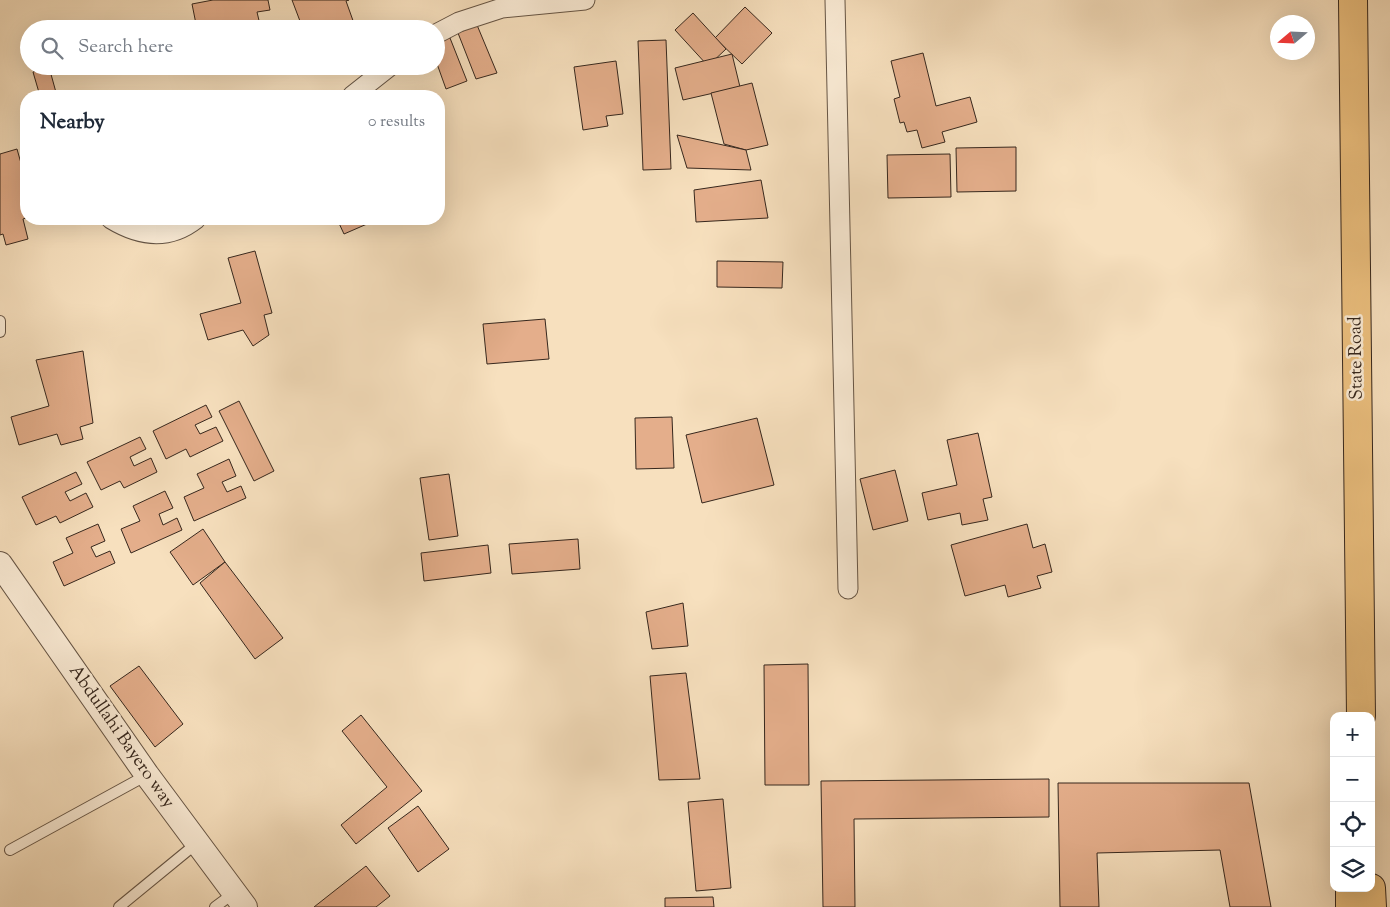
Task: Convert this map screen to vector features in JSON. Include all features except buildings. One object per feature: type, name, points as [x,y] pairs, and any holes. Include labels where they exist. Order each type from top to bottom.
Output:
[{"type":"main road","name":"State Road","points":[[1353,0],[1361,712]]},
{"type":"main road","points":[[1350,892],[1350,907]]},
{"type":"main road","points":[[1370,892],[1372,907]]},
{"type":"street","points":[[445,29],[459,22],[502,8],[585,0]]},
{"type":"street","points":[[835,0],[848,589]]},
{"type":"street","points":[[360,90],[379,75]]},
{"type":"street","points":[[121,225],[130,230],[159,235],[186,225]]},
{"type":"street","name":"Abdullahi Bayero way","points":[[0,564],[147,775],[239,900]]},
{"type":"lane","points":[[0,321],[0,332]]},
{"type":"lane","points":[[10,850],[147,775]]},
{"type":"lane","points":[[119,907],[197,843]]},
{"type":"lane","points":[[215,907],[239,900]]}]
